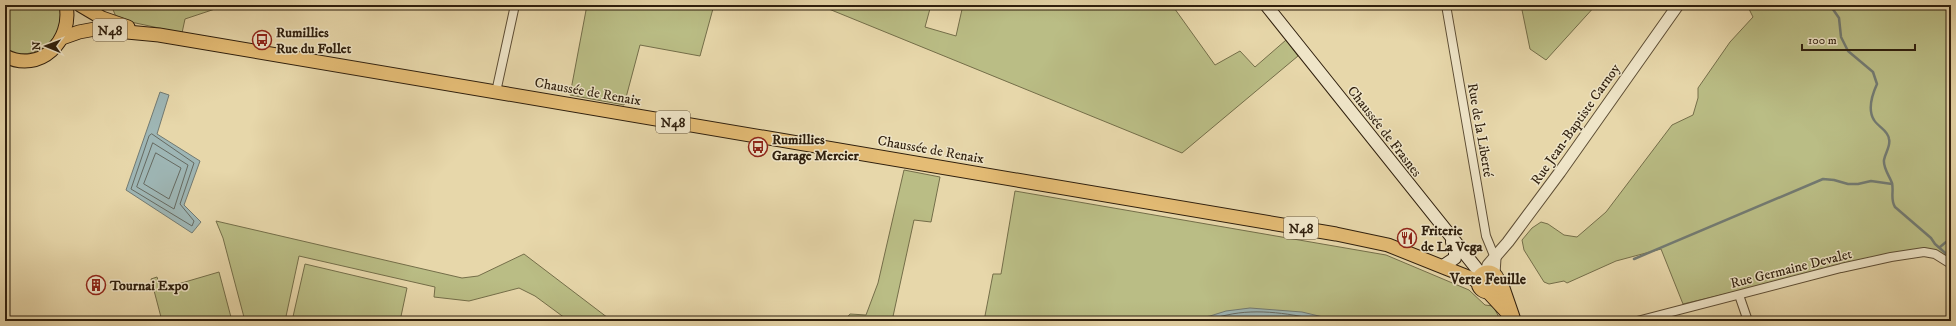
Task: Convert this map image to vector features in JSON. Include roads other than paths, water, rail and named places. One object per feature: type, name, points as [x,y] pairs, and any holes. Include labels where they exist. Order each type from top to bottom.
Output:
[{"type":"main road","points":[[6,58],[23,61],[39,58],[52,50],[62,38],[67,26],[68,14],[66,5]]},
{"type":"main road","name":"Chaussée de Renaix","points":[[80,5],[102,18],[159,35]]},
{"type":"main road","name":"Chaussée de Frasnes","points":[[1266,5],[1450,237],[1488,277]]},
{"type":"main road","name":"Chaussée de Renaix","points":[[62,38],[79,32],[95,29],[159,35],[1369,240],[1443,266],[1464,277],[1488,277]]},
{"type":"main road","points":[[1443,266],[1452,260],[1456,254],[1450,237]]},
{"type":"main road","name":"N48","points":[[1488,277],[1503,288],[1514,320],[1488,292],[1481,288],[1488,277]]},
{"type":"street","points":[[496,92],[515,5]]},
{"type":"street","name":"Rue de la Liberté","points":[[1446,5],[1486,236],[1495,258]]},
{"type":"street","name":"Rue Jean-Baptiste Carnoy","points":[[1495,258],[1560,172],[1678,5]]},
{"type":"street","name":"Rue Germaine Devalet","points":[[1637,321],[1841,268],[1915,253],[1935,254],[1951,264]]},
{"type":"street","points":[[1488,277],[1495,258]]},
{"type":"street","points":[[1739,295],[1748,321]]},
{"type":"water","points":[[160,92],[169,95],[157,134],[200,161],[184,205],[201,222],[192,233],[126,190]]},
{"type":"water","points":[[1250,308],[1302,312],[1340,321],[1184,321],[1226,311]]},
{"type":"waterway","points":[[1830,5],[1839,18],[1841,37],[1848,51],[1873,72],[1877,84],[1872,97],[1871,111],[1874,120],[1887,133],[1889,139],[1884,163],[1885,169],[1892,183],[1892,198],[1895,207],[1931,238],[1935,244],[1951,258]]},
{"type":"waterway","points":[[1634,259],[1823,179],[1848,184],[1858,184],[1871,181],[1892,184]]},
{"type":"waterway","points":[[1940,247],[1946,242],[1951,241]]},
{"type":"place","name":"Rumillies Rue du Follet","points":[[262,40]]},
{"type":"place","name":"Rumillies Garage Mercier","points":[[758,147]]},
{"type":"place","name":"Friterie de La Vega","points":[[1407,238]]},
{"type":"place","name":"Tournai Expo","points":[[96,285]]},
{"type":"district","name":"Verte Feuille","points":[[1488,279]]}]
